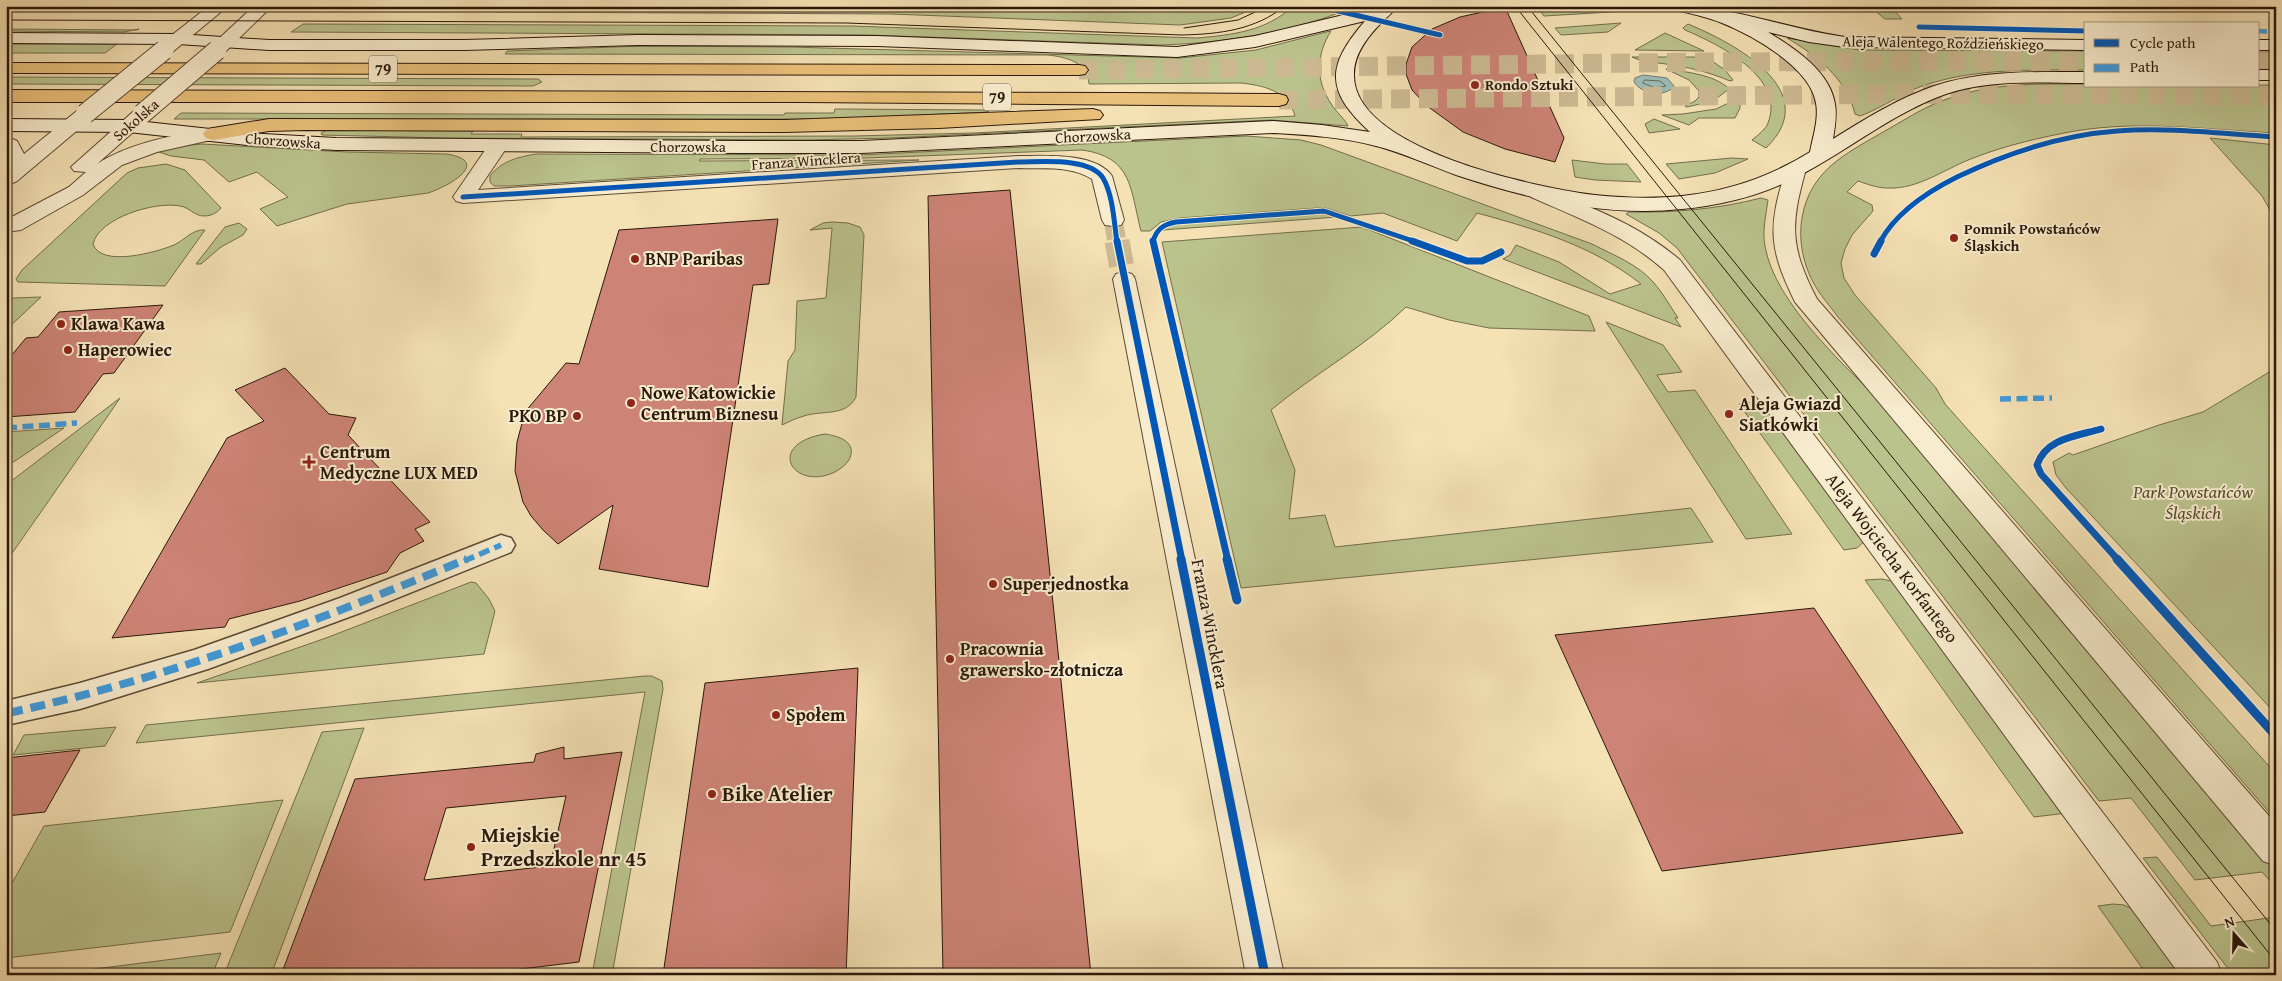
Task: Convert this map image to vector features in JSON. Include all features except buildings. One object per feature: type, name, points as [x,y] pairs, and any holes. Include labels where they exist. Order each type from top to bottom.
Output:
[{"type":"main road","points":[[8,179],[220,6]]},
{"type":"main road","name":"Sokolska","points":[[10,228],[222,46],[264,6]]},
{"type":"main road","points":[[1683,6],[1714,14],[1750,30],[1777,46],[1798,62],[1817,84],[1824,96],[1827,111],[1820,153]]},
{"type":"main road","points":[[6,38],[222,46],[464,45],[637,40],[877,41],[1177,52],[1213,50],[1270,40],[1388,9]]},
{"type":"main road","points":[[1388,9],[1359,38],[1345,62],[1344,78],[1349,96],[1355,105],[1368,120],[1399,146]]},
{"type":"main road","name":"Aleja Walentego Roździeńskiego","points":[[1714,14],[1809,37],[1845,42],[2084,45]]},
{"type":"main road","points":[[2260,45],[2276,45]]},
{"type":"main road","name":"79","points":[[6,68],[1079,70]]},
{"type":"main road","points":[[2260,75],[2276,75]]},
{"type":"main road","name":"Aleja Walentego Roździeńskiego","points":[[1538,192],[1620,203],[1685,202],[1740,192],[1759,186],[1796,169],[1820,153],[1918,99],[1942,89],[1990,80],[2084,78]]},
{"type":"main road","name":"79","points":[[6,96],[715,98],[876,96],[1279,100],[1158,111],[939,122],[784,126],[324,124],[269,125],[213,134]]},
{"type":"main road","name":"Chorzowska","points":[[6,125],[79,120],[135,120],[247,139],[336,144],[861,147],[1274,127],[1325,131],[1380,140],[1492,180],[1538,192]]},
{"type":"main road","points":[[10,228],[76,190],[101,170],[116,161],[151,147],[213,134]]},
{"type":"main road","points":[[6,142],[12,147],[15,156],[8,179]]},
{"type":"main road","name":"Franza Wincklera","points":[[497,146],[463,197],[1046,162],[1072,163],[1089,168],[1102,176],[1113,220]]},
{"type":"main road","points":[[1796,169],[1782,216],[1782,235],[1793,276],[1807,302],[2276,850]]},
{"type":"main road","name":"Aleja Wojciecha Korfantego","points":[[1538,192],[1596,217],[1639,239],[1672,265],[2203,975]]},
{"type":"main road","name":"Franza Wincklera","points":[[1124,279],[1175,523],[1195,632],[1265,975]]},
{"type":"street","points":[[8,713],[93,694],[226,651],[389,592],[501,545]]},
{"type":"green space","points":[[520,6],[532,6],[531,8],[542,6],[858,6],[857,9],[868,8],[869,6],[1260,6],[1231,18],[1180,25],[891,14],[496,12],[516,11]]},
{"type":"green space","points":[[1293,6],[1356,6],[1309,23],[1235,39],[1161,45],[866,35],[291,32],[303,24],[851,26],[1197,38],[1236,33],[1260,26],[1272,21]]},
{"type":"green space","points":[[1536,6],[1628,6],[1645,10],[1544,16]]},
{"type":"green space","points":[[1869,6],[1890,6],[1902,19],[1885,19]]},
{"type":"green space","points":[[1621,23],[1608,32],[1561,35],[1555,28]]},
{"type":"green space","points":[[1688,24],[1728,43],[1748,57],[1766,72],[1779,89],[1785,107],[1781,127],[1766,148],[1752,140],[1768,123],[1771,106],[1767,91],[1758,77],[1731,53],[1685,30],[1683,28]]},
{"type":"green space","points":[[6,29],[134,30],[124,32],[6,31]]},
{"type":"green space","points":[[1331,31],[1322,49],[1320,77],[1326,96],[1348,126],[1271,120],[891,138],[808,140],[445,138],[322,135],[321,133],[327,130],[473,131],[471,134],[522,134],[521,137],[854,136],[974,133],[1295,116],[1292,107],[1281,95],[1257,85],[1240,83],[1089,84],[1085,70],[1075,62],[1062,57],[1048,55],[505,54],[507,51],[641,46],[790,47],[1180,58],[1256,50]]},
{"type":"green space","points":[[1665,33],[1704,51],[1635,50]]},
{"type":"green space","points":[[1787,38],[1859,50],[2084,51],[2084,70],[2003,71],[1942,80],[1906,93],[1860,116],[1855,114],[1851,101],[1838,79],[1809,52]]},
{"type":"green space","points":[[6,44],[117,44],[105,53],[6,53]]},
{"type":"green space","points":[[2260,52],[2276,52],[2276,65],[2260,65]]},
{"type":"green space","points":[[1632,57],[1706,57],[1725,70],[1733,80],[1730,81],[1690,68],[1645,61]]},
{"type":"green space","points":[[1666,69],[1707,77],[1716,80],[1729,89],[1713,101],[1687,107],[1685,106],[1699,97],[1699,91],[1689,80]]},
{"type":"green space","points":[[6,77],[538,79],[542,82],[533,86],[6,84]]},
{"type":"green space","points":[[2084,84],[2084,88],[2260,88],[2260,85],[2276,85],[2276,133],[2150,126],[2100,128],[2050,136],[2000,149],[1965,161],[1922,182],[1899,188],[1883,188],[1858,181],[1847,192],[1872,205],[1873,211],[1852,235],[1841,263],[1844,278],[1855,295],[1936,388],[1945,404],[2276,774],[2276,820],[1838,317],[1815,286],[1806,266],[1802,249],[1802,216],[1814,185],[1838,160],[1913,115],[1944,100],[1992,88],[2016,85]]},
{"type":"green space","points":[[1740,99],[1740,108],[1735,118],[1699,118],[1689,125],[1662,115],[1716,109]]},
{"type":"green space","points":[[835,109],[984,110],[989,112],[833,119],[174,119],[181,113],[784,115],[785,113],[834,113]]},
{"type":"green space","points":[[1654,119],[1680,129],[1649,133],[1645,124]]},
{"type":"green space","points":[[1246,136],[1301,140],[1321,145],[1592,244],[1625,260],[1648,276],[1678,318],[1675,318],[1681,327],[1503,259],[1510,255],[1516,245],[1559,262],[1610,294],[1641,284],[1623,271],[1584,249],[1542,232],[1477,213],[1457,241],[1383,213],[1350,216],[1326,208],[1180,218],[1161,222],[1150,231],[1141,231],[1131,189],[1120,168],[1111,160],[1099,154],[1082,150],[865,158],[700,159],[699,161],[919,160],[510,186],[494,186],[490,182],[490,176],[505,163],[516,158],[536,154],[859,155]]},
{"type":"green space","points":[[2210,138],[2276,145],[2276,220],[2262,196]]},
{"type":"green space","points":[[202,144],[347,152],[447,154],[460,158],[466,163],[466,168],[454,180],[428,193],[347,204],[277,226],[260,209],[288,197],[257,172],[229,182],[204,160],[171,156],[156,151]]},
{"type":"green space","points":[[1732,158],[1748,159],[1715,173],[1679,179],[1666,164]]},
{"type":"green space","points":[[1572,160],[1605,164],[1627,164],[1641,182],[1575,177]]},
{"type":"green space","points":[[166,164],[185,170],[221,208],[214,214],[204,216],[197,215],[180,206],[169,205],[143,209],[129,213],[106,226],[97,235],[93,244],[98,251],[107,255],[118,257],[130,256],[166,248],[178,243],[196,231],[205,230],[165,286],[18,282],[16,279],[22,270],[127,173],[138,168]]},
{"type":"green space","points":[[1761,198],[1768,200],[1764,240],[1772,268],[1783,291],[1798,313],[1834,355],[1889,410],[2276,869],[2276,887],[2262,872],[2195,880],[2131,798],[2099,801],[1677,248],[1659,233],[1626,214],[1629,212],[1696,210]]},
{"type":"green space","points":[[1318,213],[1337,217],[1163,230],[1169,226],[1184,223]]},
{"type":"green space","points":[[239,223],[247,229],[243,235],[221,247],[201,264],[196,264],[225,227]]},
{"type":"green space","points":[[823,223],[848,223],[860,227],[864,235],[856,397],[846,408],[833,412],[811,414],[782,425],[788,361],[795,350],[797,301],[826,298],[832,228],[810,230]]},
{"type":"green space","points":[[1362,227],[1589,316],[1595,331],[1489,328],[1449,320],[1406,307],[1357,347],[1271,410],[1295,470],[1289,519],[1325,515],[1335,547],[1691,508],[1713,542],[1241,588],[1162,242]]},
{"type":"green space","points":[[41,297],[6,330],[6,300]]},
{"type":"green space","points":[[1606,322],[1663,345],[1682,372],[1657,375],[1668,392],[1695,390],[1792,534],[1746,539]]},
{"type":"green space","name":"Park Powstańców Śląskich","points":[[2276,368],[2276,714],[2066,488],[2056,475],[2053,462],[2069,453],[2073,455],[2203,412]]},
{"type":"green space","points":[[120,398],[112,410],[6,562],[6,485]]},
{"type":"green space","points":[[1763,401],[1866,540],[1857,548],[1844,550],[1739,404]]},
{"type":"green space","points":[[64,428],[6,467],[6,432]]},
{"type":"green space","points":[[825,434],[841,438],[849,444],[851,454],[848,462],[835,472],[820,477],[807,476],[797,471],[791,464],[790,456],[795,447],[806,439]]},
{"type":"green space","points":[[1882,579],[1895,582],[2067,813],[2034,817],[1865,580]]},
{"type":"green space","points":[[471,582],[476,583],[489,599],[495,611],[484,654],[197,683],[326,638]]},
{"type":"green space","points":[[652,676],[662,681],[663,689],[612,975],[592,975],[645,692],[136,743],[146,725]]},
{"type":"green space","points":[[116,727],[105,746],[13,755],[24,735]]},
{"type":"green space","points":[[364,728],[271,975],[224,975],[322,732]]},
{"type":"green space","points":[[283,800],[230,932],[6,958],[6,894],[44,826]]},
{"type":"green space","points":[[2157,857],[2211,926],[2276,917],[2276,975],[2233,975],[2143,858]]},
{"type":"green space","points":[[2124,905],[2136,911],[2188,975],[2147,975],[2098,906]]},
{"type":"green space","points":[[221,953],[212,975],[47,975]]},
{"type":"water","points":[[1643,75],[1667,78],[1674,86],[1670,90],[1659,93],[1641,89],[1634,81],[1635,78]]},
{"type":"tunnel","points":[[1079,70],[1708,62],[2084,61]]},
{"type":"tunnel","points":[[2260,62],[2276,62]]},
{"type":"tunnel","points":[[1279,100],[1905,94],[2276,96]]},
{"type":"tunnel","points":[[1113,220],[1117,242]]},
{"type":"tunnel","points":[[1117,241],[1124,279]]},
{"type":"tram line","points":[[1184,28],[1238,20],[1268,6]]},
{"type":"tram line","points":[[6,20],[846,23],[1182,35],[1223,32],[1236,29],[1262,21],[1285,6]]},
{"type":"tram line","points":[[1515,6],[2276,962]]},
{"type":"tram line","points":[[1527,6],[2276,931]]},
{"type":"marked path","points":[[2260,31],[2276,32]]},
{"type":"marked path","points":[[2000,399],[2052,398]]},
{"type":"marked path","points":[[6,428],[77,423]]},
{"type":"marked path","points":[[8,713],[80,696],[197,661],[350,606],[501,545]]},
{"type":"cycle path","points":[[1317,6],[1440,35]]},
{"type":"cycle path","points":[[1919,27],[2084,31]]},
{"type":"cycle path","points":[[1874,254],[1887,228],[1911,205],[1942,185],[1978,167],[2016,153],[2088,134],[2117,131],[2156,130],[2276,137]]},
{"type":"cycle path","points":[[463,197],[1019,162],[1064,162],[1096,171],[1102,177],[1107,188],[1265,975]]},
{"type":"cycle path","points":[[1237,600],[1153,245],[1155,234],[1158,230],[1170,223],[1182,221],[1324,211],[1376,227],[1467,261],[1482,261],[1501,252]]},
{"type":"cycle path","points":[[2101,429],[2063,440],[2046,449],[2040,456],[2037,465],[2041,474],[2276,736]]},
{"type":"place","name":"Rondo Sztuki","points":[[1475,85]]},
{"type":"place","name":"Pomnik Powstańców Śląskich","points":[[1954,238]]},
{"type":"place","name":"BNP Paribas","points":[[635,259]]},
{"type":"place","name":"Klawa Kawa","points":[[61,324]]},
{"type":"place","name":"Haperowiec","points":[[68,350]]},
{"type":"place","name":"Nowe Katowickie Centrum Biznesu","points":[[631,403]]},
{"type":"place","name":"Aleja Gwiazd Siatkówki","points":[[1729,414]]},
{"type":"place","name":"PKO BP","points":[[577,416]]},
{"type":"place","name":"Centrum Medyczne LUX MED","points":[[309,462]]},
{"type":"place","name":"Superjednostka","points":[[993,584]]},
{"type":"place","name":"Pracownia grawersko-złotnicza","points":[[950,659]]},
{"type":"place","name":"Społem","points":[[776,715]]},
{"type":"place","name":"Bike Atelier","points":[[712,794]]},
{"type":"place","name":"Miejskie Przedszkole nr 45","points":[[471,847]]}]
